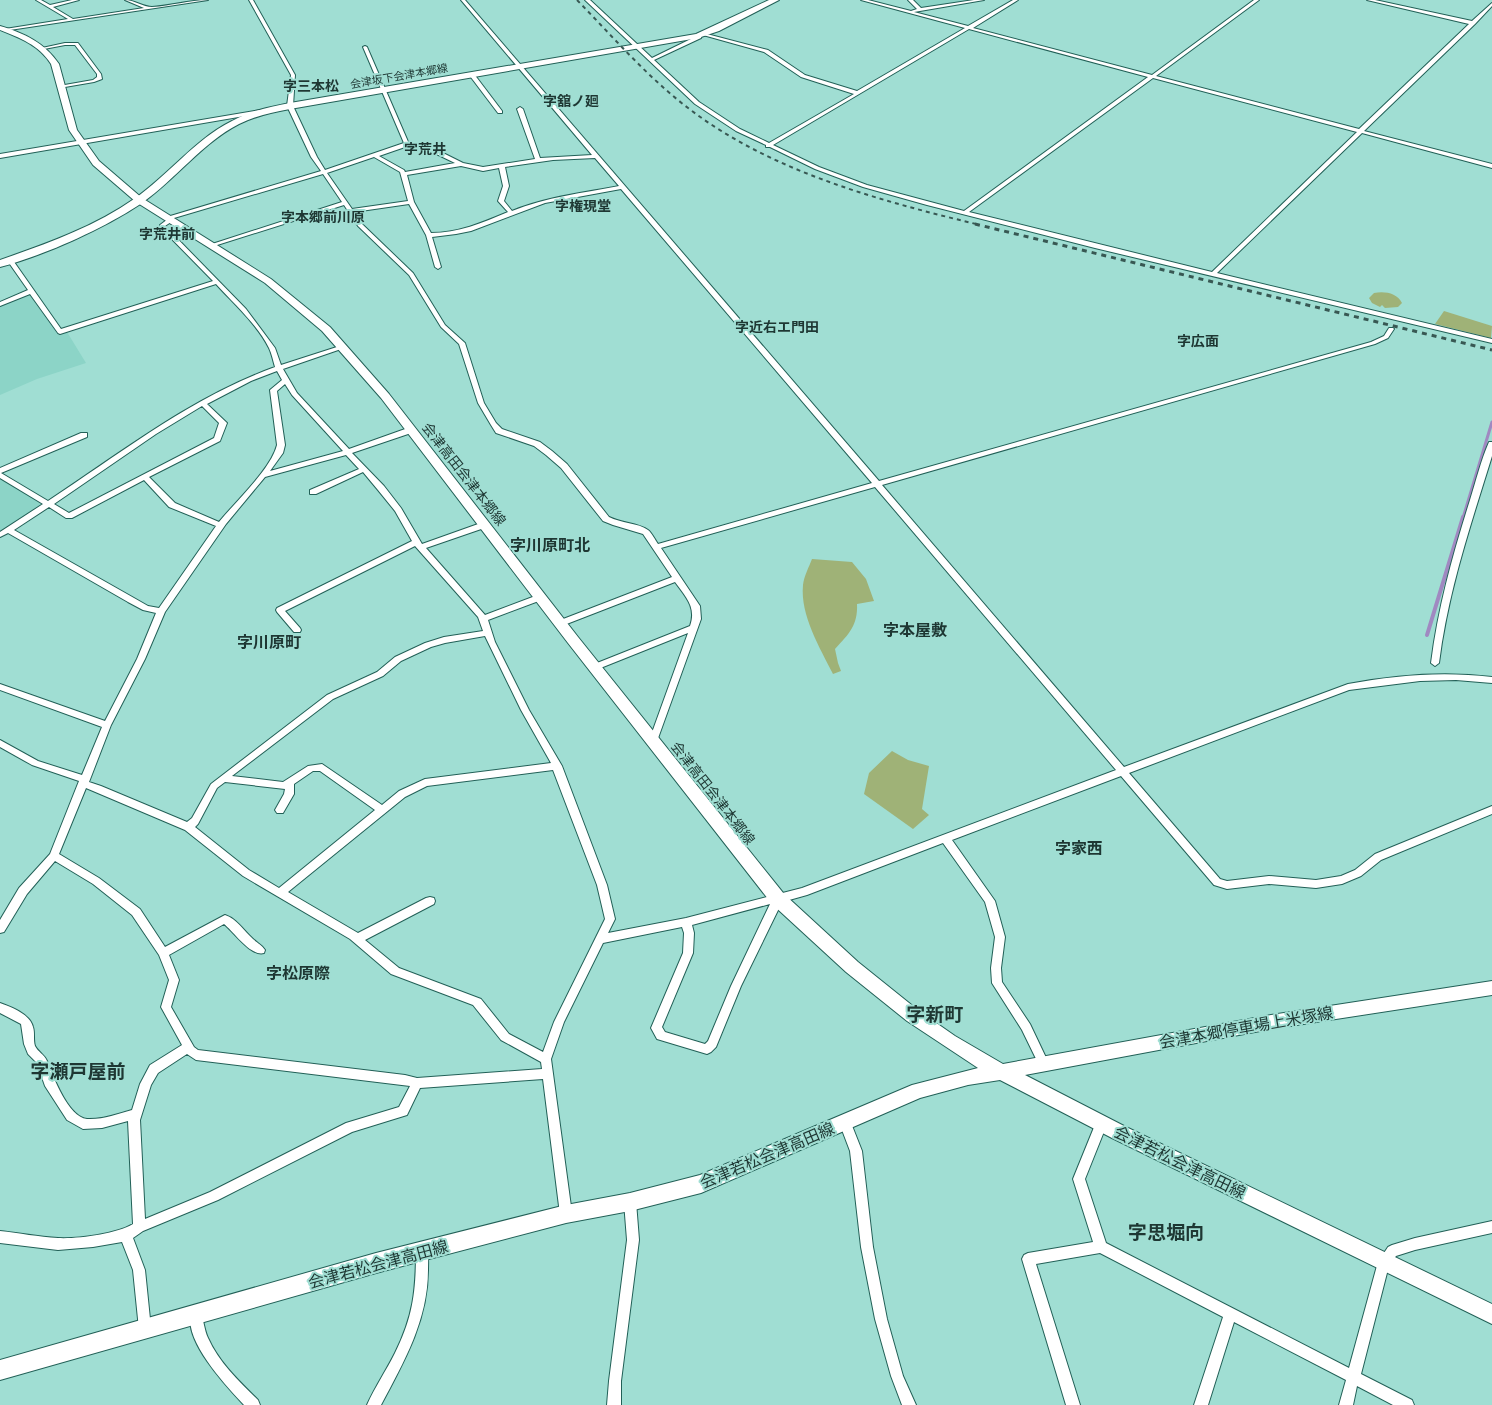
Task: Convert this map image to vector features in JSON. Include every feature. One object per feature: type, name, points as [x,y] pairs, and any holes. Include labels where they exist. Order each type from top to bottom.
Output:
[{"type":"main road","name":"会津坂下会津本郷線","points":[[0,264],[93,227],[139,200],[216,135],[236,122],[268,111],[702,34],[775,0]]},
{"type":"main road","points":[[2,29],[30,39],[44,48]]},
{"type":"main road","name":"会津高田会津本郷線","points":[[44,48],[55,64],[73,130],[81,142],[113,179],[139,200],[212,245],[293,300],[342,347],[411,430],[778,899],[852,967],[914,1016],[1001,1072]]},
{"type":"main road","name":"会津本郷停車場上米塚線","points":[[1001,1072],[1271,1022],[1492,988]]},
{"type":"main road","name":"会津若松会津高田線","points":[[0,1370],[422,1251],[566,1214],[630,1202],[701,1184],[918,1091],[968,1077],[1001,1072],[1101,1124],[1492,1314]]},
{"type":"street","points":[[38,0],[72,20]]},
{"type":"street","points":[[49,6],[77,0]]},
{"type":"street","points":[[127,0],[148,8]]},
{"type":"street","points":[[2,29],[206,0]]},
{"type":"street","points":[[251,0],[293,74],[290,106],[314,156],[350,211],[375,241],[411,274],[443,326],[462,343],[481,403],[493,424],[505,434],[537,444],[564,466],[612,523],[646,532],[696,606],[697,619],[653,741]]},
{"type":"street","points":[[463,0],[1217,882],[1227,885],[1269,880],[1316,884],[1342,880],[1358,873],[1378,857],[1492,810]]},
{"type":"street","points":[[587,0],[651,60],[656,67],[697,103],[738,130],[817,168],[865,186],[965,213],[1492,341]]},
{"type":"street","points":[[863,0],[1492,166]]},
{"type":"street","points":[[910,0],[920,10]]},
{"type":"street","points":[[909,12],[982,0]]},
{"type":"street","points":[[768,146],[1016,0]]},
{"type":"street","points":[[965,213],[1257,0]]},
{"type":"street","points":[[1369,0],[1472,23]]},
{"type":"street","points":[[1213,274],[1492,4]]},
{"type":"street","points":[[651,60],[702,34],[766,51],[808,79],[857,94]]},
{"type":"street","points":[[44,48],[76,44],[99,74],[100,78],[94,82],[61,87]]},
{"type":"street","points":[[365,47],[406,145]]},
{"type":"street","points":[[472,75],[500,112]]},
{"type":"street","points":[[520,109],[538,160]]},
{"type":"street","points":[[0,156],[268,111]]},
{"type":"street","points":[[566,1214],[546,1059],[558,1022],[610,919],[589,850],[556,766],[525,710],[488,634],[483,619],[419,544],[398,510],[364,469],[301,403],[285,381],[278,368],[272,348],[259,329],[217,282],[162,226],[170,218],[325,172],[406,145],[425,146],[461,164],[484,169],[538,160],[596,156]]},
{"type":"street","points":[[376,156],[404,174],[411,202],[429,235],[438,268]]},
{"type":"street","points":[[404,174],[461,164]]},
{"type":"street","points":[[502,167],[506,186],[501,201],[512,214]]},
{"type":"street","points":[[429,235],[438,236],[485,224],[540,204],[623,187]]},
{"type":"street","points":[[350,211],[411,202]]},
{"type":"street","points":[[212,245],[346,203]]},
{"type":"street","points":[[10,260],[60,332],[217,282]]},
{"type":"street","points":[[0,296],[3,302],[32,291]]},
{"type":"street","points":[[656,547],[1373,343],[1386,337],[1391,330]]},
{"type":"street","points":[[0,535],[51,504],[149,436],[204,404],[248,380],[342,347]]},
{"type":"street","points":[[0,929],[23,891],[54,856],[107,725],[141,659],[161,611],[221,525],[279,454],[281,445],[273,390],[285,381]]},
{"type":"street","points":[[0,473],[69,516],[217,440],[223,423],[204,404]]},
{"type":"street","points":[[262,476],[348,452],[411,430]]},
{"type":"street","points":[[0,473],[84,436]]},
{"type":"street","points":[[1435,664],[1437,640],[1448,593],[1492,444]]},
{"type":"street","points":[[313,492],[364,469]]},
{"type":"street","points":[[145,477],[172,505],[221,525]]},
{"type":"street","points":[[297,630],[280,610],[419,544],[484,525]]},
{"type":"street","points":[[8,530],[146,608],[161,611]]},
{"type":"street","points":[[561,623],[677,578]]},
{"type":"street","points":[[483,619],[541,596]]},
{"type":"street","points":[[595,667],[693,628]]},
{"type":"street","points":[[188,827],[195,821],[214,786],[330,697],[380,674],[398,659],[428,645],[444,640],[488,634]]},
{"type":"street","points":[[600,939],[686,922],[803,892],[1348,687],[1391,679],[1432,677],[1492,680]]},
{"type":"street","points":[[0,687],[107,725]]},
{"type":"street","points":[[0,743],[35,763],[83,781],[188,827],[246,873],[281,892],[357,939],[395,971],[477,1002],[505,1037],[546,1059]]},
{"type":"street","points":[[281,892],[402,794],[426,783],[556,766]]},
{"type":"street","points":[[224,778],[277,786],[290,784],[311,768],[322,767],[382,810]]},
{"type":"street","points":[[280,810],[289,794],[290,784]]},
{"type":"street","points":[[945,838],[990,901],[1000,937],[996,968],[997,983],[1026,1027],[1044,1064]]},
{"type":"street","points":[[54,856],[96,881],[136,912],[163,952],[174,980],[166,1007],[188,1047],[196,1055],[417,1083],[547,1074]]},
{"type":"street","points":[[686,922],[689,933],[688,953],[656,1028],[661,1036],[707,1050],[712,1044],[736,986],[778,899]]},
{"type":"street","points":[[357,939],[430,900]]},
{"type":"street","points":[[163,952],[225,919],[233,924],[243,939],[260,950]]},
{"type":"street","points":[[0,1008],[25,1020],[32,1051],[41,1060],[50,1082],[71,1116],[83,1124],[102,1123],[136,1114]]},
{"type":"street","points":[[139,1227],[134,1120],[146,1084],[154,1069],[188,1047]]},
{"type":"street","points":[[0,1237],[58,1244],[126,1235],[139,1227],[214,1196],[350,1127],[403,1110],[417,1083]]},
{"type":"street","points":[[844,1122],[856,1151],[867,1247],[881,1320],[897,1376],[909,1405]]},
{"type":"street","points":[[1101,1124],[1079,1179],[1101,1246]]},
{"type":"street","points":[[614,1405],[615,1381],[633,1240],[630,1202]]},
{"type":"street","points":[[1346,1405],[1384,1262],[1392,1251],[1492,1227]]},
{"type":"street","points":[[126,1235],[140,1270],[145,1329]]},
{"type":"street","points":[[1073,1405],[1028,1259],[1101,1246],[1407,1405]]},
{"type":"street","points":[[374,1405],[398,1359],[418,1311],[421,1295],[422,1251]]},
{"type":"street","points":[[1201,1405],[1230,1314]]},
{"type":"street","points":[[196,1316],[201,1340],[229,1380],[253,1405]]},
{"type":"shaded area","points":[[912,0],[974,0],[924,9],[918,8]]},
{"type":"shaded area","points":[[1374,293],[1390,294],[1397,297],[1402,303],[1398,307],[1385,308],[1382,305],[1380,307],[1372,303],[1369,298]]},
{"type":"shaded area","points":[[30,295],[58,335],[67,332],[86,363],[37,379],[0,395],[0,306]]},
{"type":"shaded area","points":[[1444,311],[1492,326],[1491,338],[1435,324]]},
{"type":"shaded area","points":[[0,477],[47,505],[0,532]]},
{"type":"shaded area","points":[[812,559],[852,562],[866,579],[874,601],[857,604],[856,618],[852,629],[835,649],[841,671],[833,674],[812,631],[805,608],[803,585]]},
{"type":"shaded area","points":[[892,751],[908,760],[929,766],[922,809],[929,815],[913,829],[864,794],[869,773]]},
{"type":"waterway","points":[[1463,518],[1492,422]]},
{"type":"waterway","points":[[1427,635],[1463,517]]},
{"type":"railway","points":[[577,0],[632,58],[676,99],[724,133],[758,152],[793,168],[867,195],[980,225]]},
{"type":"railway","points":[[975,224],[1492,350]]},
{"type":"district","name":"字三本松","points":[[311,86]]},
{"type":"district","name":"字舘ノ廻","points":[[571,101]]},
{"type":"district","name":"字荒井","points":[[425,149]]},
{"type":"district","name":"字権現堂","points":[[583,206]]},
{"type":"district","name":"字本郷前川原","points":[[323,217]]},
{"type":"district","name":"字荒井前","points":[[167,234]]},
{"type":"district","name":"字近右エ門田","points":[[777,327]]},
{"type":"district","name":"字広面","points":[[1198,341]]},
{"type":"district","name":"字川原町北","points":[[550,545]]},
{"type":"district","name":"字本屋敷","points":[[915,630]]},
{"type":"district","name":"字川原町","points":[[269,642]]},
{"type":"district","name":"字家西","points":[[1079,848]]},
{"type":"district","name":"字松原際","points":[[298,973]]},
{"type":"district","name":"字新町","points":[[935,1014]]},
{"type":"district","name":"字瀬戸屋前","points":[[78,1071]]},
{"type":"district","name":"字思堀向","points":[[1166,1232]]}]
